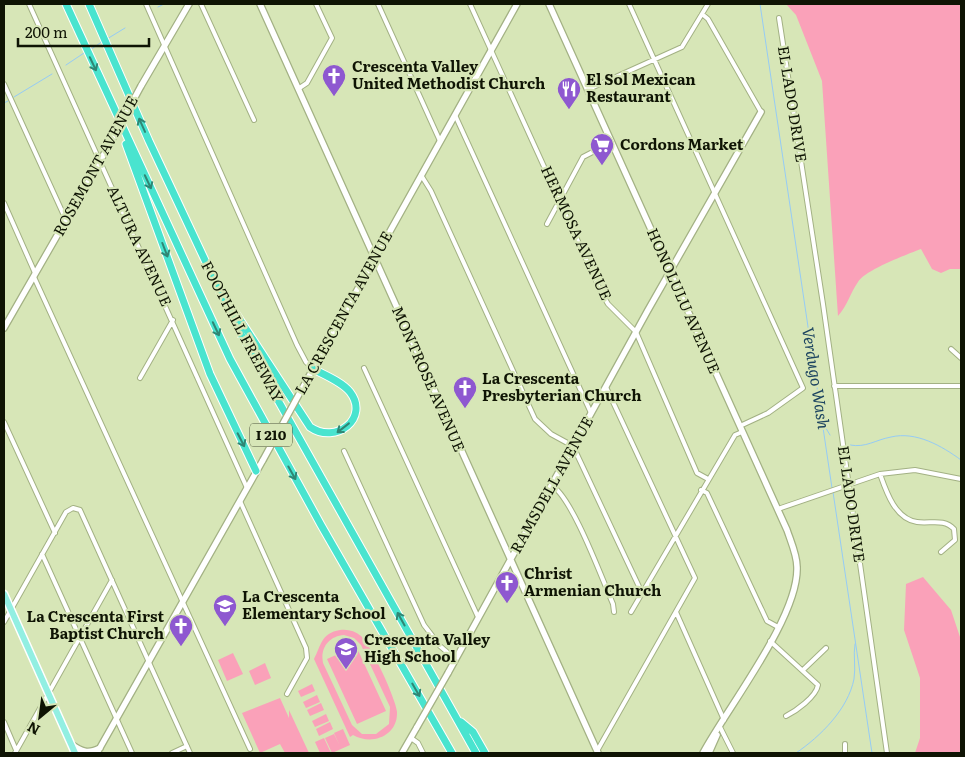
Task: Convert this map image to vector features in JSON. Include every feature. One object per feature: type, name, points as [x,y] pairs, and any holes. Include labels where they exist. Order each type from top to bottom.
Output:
[{"type":"highway","name":"FOOTHILL FREEWAY","points":[[66,4],[230,359],[321,525],[452,753]]},
{"type":"highway","name":"FOOTHILL FREEWAY","points":[[89,4],[234,322],[476,753]]},
{"type":"highway","points":[[113,106],[210,374],[256,472]]},
{"type":"highway","points":[[214,280],[310,427],[323,434],[337,433],[352,420],[355,406],[354,400],[344,387],[313,369]]},
{"type":"highway","points":[[457,719],[473,732],[485,753]]},
{"type":"main road","points":[[4,594],[75,753]]},
{"type":"street","name":"ALTURA AVENUE","points":[[29,4],[173,320],[247,488]]},
{"type":"street","points":[[146,4],[297,344],[306,362],[313,369]]},
{"type":"street","name":"ROSEMONT AVENUE","points":[[4,328],[189,4]]},
{"type":"street","points":[[201,4],[254,120]]},
{"type":"street","name":"MONTROSE AVENUE","points":[[260,4],[374,261],[597,752]]},
{"type":"street","points":[[298,90],[307,83],[332,38],[316,4]]},
{"type":"street","points":[[378,4],[440,141]]},
{"type":"street","name":"HERMOSA AVENUE","points":[[470,4],[561,198],[606,301],[636,332],[697,473],[708,479]]},
{"type":"street","name":"LA CRESCENTA AVENUE","points":[[99,750],[263,460],[490,50],[518,4]]},
{"type":"street","name":"HONOLULU AVENUE","points":[[550,4],[670,273],[778,508],[787,530],[797,567],[790,602],[778,627],[720,726]]},
{"type":"street","points":[[629,4],[803,388],[741,429],[735,435],[631,612]]},
{"type":"street","points":[[589,89],[685,44],[708,4]]},
{"type":"street","points":[[702,14],[708,19],[761,112]]},
{"type":"street","name":"EL LADO DRIVE","points":[[779,18],[888,753]]},
{"type":"street","points":[[4,84],[66,220]]},
{"type":"street","name":"RAMSDELL AVENUE","points":[[402,753],[510,562],[714,192],[761,112]]},
{"type":"street","points":[[455,115],[591,414]]},
{"type":"street","points":[[547,224],[583,157],[612,142]]},
{"type":"street","points":[[422,175],[535,419],[551,434],[573,446],[642,593]]},
{"type":"street","points":[[4,203],[34,275],[250,749]]},
{"type":"street","points":[[140,378],[173,320]]},
{"type":"street","points":[[950,349],[961,358]]},
{"type":"street","points":[[364,368],[478,617]]},
{"type":"street","points":[[834,386],[961,386]]},
{"type":"street","points":[[597,752],[695,578],[606,387]]},
{"type":"street","points":[[4,422],[54,533]]},
{"type":"street","points":[[344,451],[424,625],[440,646],[456,659]]},
{"type":"street","points":[[778,508],[880,474],[915,470],[961,479]]},
{"type":"street","points":[[880,474],[888,498],[907,517],[916,522],[945,522],[954,529],[955,540],[941,552]]},
{"type":"street","points":[[552,485],[564,496],[572,512],[613,604],[614,612]]},
{"type":"street","points":[[701,490],[707,493],[767,621],[778,627]]},
{"type":"street","points":[[240,501],[306,648],[307,658],[287,694]]},
{"type":"street","points":[[4,622],[68,510],[77,508],[83,515],[190,753]]},
{"type":"street","points":[[42,554],[132,753]]},
{"type":"street","points":[[16,752],[112,580]]},
{"type":"street","points":[[676,612],[724,720]]},
{"type":"street","points":[[770,642],[817,683],[818,688],[794,712],[786,716]]},
{"type":"street","points":[[803,670],[826,648]]},
{"type":"street","points":[[4,722],[16,752]]},
{"type":"street","points":[[703,753],[720,726]]},
{"type":"street","points":[[709,753],[720,726]]},
{"type":"street","points":[[720,726],[734,753]]},
{"type":"street","points":[[411,738],[418,743],[423,753]]},
{"type":"street","points":[[71,743],[81,751],[91,752],[99,750]]},
{"type":"street","points":[[845,744],[845,753]]},
{"type":"street","points":[[172,753],[187,746]]},
{"type":"shaded area","points":[[786,4],[961,4],[961,269],[950,269],[941,273],[932,269],[921,249],[887,263],[862,277],[838,316],[822,81],[796,15]]},
{"type":"shaded area","points":[[923,577],[951,610],[961,640],[961,753],[915,753],[920,738],[920,678],[904,630],[906,584]]},
{"type":"shaded area","points":[[349,630],[361,636],[371,650],[382,673],[396,705],[397,712],[393,727],[389,733],[382,737],[368,739],[353,735],[350,737],[314,659],[322,641],[334,632]],"holes":[[[344,635],[354,638],[361,645],[390,707],[389,724],[376,734],[362,734],[352,725],[323,663],[324,648],[330,640]]]},
{"type":"shaded area","points":[[356,646],[386,711],[357,724],[327,659]]},
{"type":"shaded area","points":[[233,653],[243,674],[227,681],[218,660]]},
{"type":"shaded area","points":[[265,663],[271,678],[255,685],[249,671]]},
{"type":"shaded area","points":[[312,684],[315,691],[301,697],[298,691]]},
{"type":"shaded area","points":[[317,695],[320,702],[306,708],[303,702]]},
{"type":"shaded area","points":[[280,698],[289,718],[289,710],[309,753],[285,753],[280,744],[260,753],[242,713]]},
{"type":"shaded area","points":[[321,703],[324,710],[310,716],[307,710]]},
{"type":"shaded area","points":[[326,714],[329,721],[315,727],[312,721]]},
{"type":"shaded area","points":[[330,722],[333,729],[319,736],[316,729]]},
{"type":"shaded area","points":[[343,729],[350,745],[332,753],[325,738],[334,734],[339,744],[334,733]]},
{"type":"shaded area","points":[[324,738],[331,753],[320,753],[315,742]]},
{"type":"waterway","points":[[158,7],[164,4]]},
{"type":"waterway","name":"Verdugo Wash","points":[[760,4],[832,488]]},
{"type":"waterway","points":[[107,39],[125,28]]},
{"type":"waterway","points":[[90,50],[103,41]]},
{"type":"waterway","points":[[66,65],[84,53]]},
{"type":"waterway","points":[[14,97],[52,74]]},
{"type":"waterway","points":[[4,103],[8,101]]},
{"type":"waterway","name":"Verdugo Wash","points":[[824,425],[830,435]]},
{"type":"waterway","points":[[850,445],[866,445],[891,437],[910,436],[937,445],[961,460]]},
{"type":"waterway","name":"Verdugo Wash","points":[[833,492],[872,753]]},
{"type":"waterway","points":[[796,753],[824,730],[846,701],[854,679],[855,644]]},
{"type":"place","name":"Crescenta Valley United Methodist Church","points":[[334,97]]},
{"type":"place","name":"El Sol Mexican Restaurant","points":[[569,110]]},
{"type":"place","name":"Cordons Market","points":[[602,166]]},
{"type":"place","name":"La Crescenta Presbyterian Church","points":[[465,409]]},
{"type":"place","name":"Christ Armenian Church","points":[[507,604]]},
{"type":"place","name":"La Crescenta Elementary School","points":[[225,627]]},
{"type":"place","name":"La Crescenta First Baptist Church","points":[[181,647]]},
{"type":"place","name":"Crescenta Valley High School","points":[[346,670]]}]
